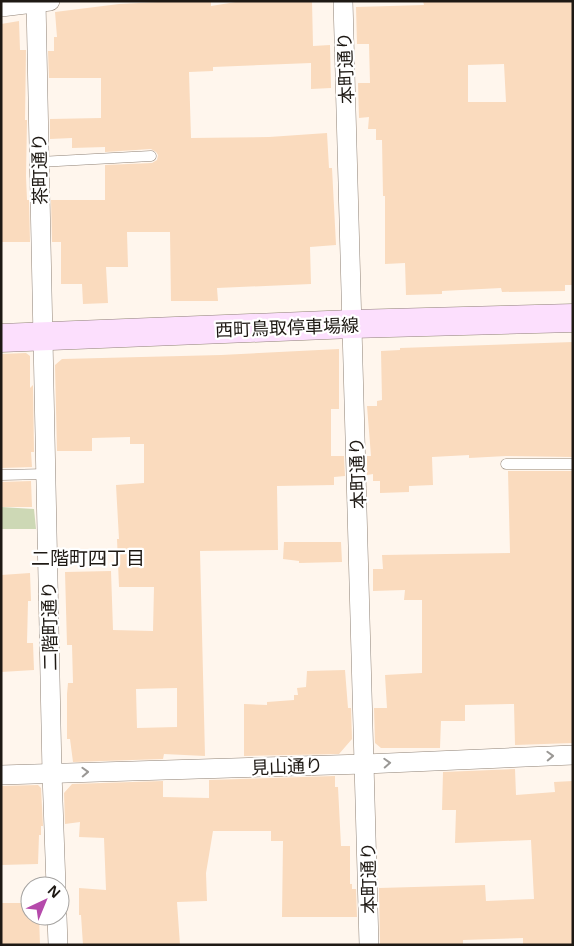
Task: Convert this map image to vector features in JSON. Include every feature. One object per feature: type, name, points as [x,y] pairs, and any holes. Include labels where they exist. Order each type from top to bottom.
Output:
[{"type":"main road","name":"西町鳥取停車場線","points":[[1,338],[352,324],[573,318]]},
{"type":"street","name":"本町通り","points":[[343,1],[369,945]]},
{"type":"street","points":[[1,7],[40,2]]},
{"type":"street","name":"茶町通り","points":[[40,2],[39,162],[43,337]]},
{"type":"street","name":"二階町通り","points":[[43,337],[56,876]]},
{"type":"street","name":"見山通り","points":[[1,775],[365,764],[573,755]]},
{"type":"street","points":[[57,926],[58,945]]},
{"type":"lane","points":[[39,162],[151,156]]},
{"type":"lane","points":[[506,464],[573,464]]},
{"type":"lane","points":[[1,475],[46,474]]},
{"type":"green space","points":[[1,507],[34,509],[36,529],[1,529]]},
{"type":"building","points":[[211,1],[211,6],[242,1],[312,1],[313,46],[330,45],[331,88],[311,89],[311,63],[213,67],[213,71],[189,72],[191,138],[269,137],[327,133],[329,168],[332,168],[336,245],[310,247],[311,284],[217,288],[218,301],[171,301],[170,232],[127,232],[128,267],[106,267],[108,303],[83,304],[82,284],[61,284],[61,242],[52,242],[51,200],[105,200],[105,165],[152,163],[157,160],[158,155],[151,149],[105,152],[105,147],[72,148],[72,138],[50,139],[50,119],[101,118],[101,78],[49,78],[48,51],[54,51],[54,37],[57,37],[55,12],[119,4]]},
{"type":"building","points":[[423,1],[573,1],[573,285],[565,285],[565,291],[502,292],[501,288],[442,291],[442,294],[406,295],[405,263],[385,264],[385,196],[383,196],[382,140],[376,140],[376,129],[368,129],[369,117],[359,118],[358,83],[370,83],[369,44],[357,44],[356,7],[424,5]],"holes":[[[504,64],[506,102],[468,102],[468,65]]]},
{"type":"building","points":[[19,21],[20,50],[26,50],[26,176],[27,200],[29,200],[30,242],[1,242],[1,24]]},
{"type":"building","points":[[573,342],[572,457],[506,456],[469,458],[469,455],[432,457],[433,485],[409,486],[409,492],[380,493],[380,481],[373,481],[373,474],[367,475],[367,456],[371,456],[367,406],[377,406],[377,401],[382,400],[381,351],[400,350],[400,348]]},
{"type":"building","points":[[339,349],[339,409],[331,409],[331,456],[344,456],[345,476],[334,477],[334,485],[277,486],[278,550],[200,551],[205,756],[164,754],[163,759],[73,762],[70,739],[67,739],[68,683],[73,683],[72,645],[67,645],[65,572],[111,571],[113,630],[153,631],[154,587],[119,587],[116,485],[144,483],[144,444],[130,444],[130,437],[92,438],[92,451],[57,451],[55,365],[62,359],[221,355]],"holes":[[[177,688],[177,727],[137,728],[136,689]]]},
{"type":"building","points":[[26,353],[30,356],[30,388],[33,385],[34,452],[31,452],[32,467],[1,468],[1,354]]},
{"type":"building","points":[[508,471],[573,471],[573,743],[515,745],[514,704],[465,705],[465,721],[441,721],[440,748],[381,748],[375,743],[374,708],[387,708],[385,675],[422,673],[422,600],[404,600],[405,590],[373,591],[373,569],[383,569],[382,555],[510,553]]},
{"type":"building","points":[[31,481],[32,507],[1,507],[1,482]]},
{"type":"building","points":[[284,542],[341,542],[342,562],[299,563],[299,561],[283,559]]},
{"type":"building","points":[[30,573],[31,601],[28,601],[27,643],[33,643],[34,670],[1,672],[1,575]]},
{"type":"building","points":[[345,670],[348,708],[351,708],[352,739],[339,754],[244,756],[244,704],[267,705],[267,702],[294,700],[294,695],[298,695],[297,688],[306,687],[307,671]]},
{"type":"building","points":[[515,769],[516,795],[555,792],[554,782],[573,781],[573,945],[523,945],[523,938],[463,940],[463,945],[380,945],[379,888],[485,885],[486,901],[534,899],[531,840],[455,843],[456,810],[442,810],[443,772]]},
{"type":"building","points":[[335,776],[335,787],[338,787],[341,846],[350,846],[350,884],[352,884],[352,889],[356,889],[357,917],[282,917],[283,841],[271,841],[271,831],[213,831],[206,873],[207,901],[177,902],[180,945],[83,945],[81,915],[79,915],[79,888],[106,890],[104,838],[79,837],[80,822],[65,824],[64,793],[72,784],[163,781],[163,797],[209,798],[209,780]]},
{"type":"building","points":[[38,785],[41,788],[43,826],[41,826],[41,835],[39,835],[38,864],[1,865],[1,786]]},
{"type":"building","points":[[1,903],[20,903],[20,926],[39,926],[40,945],[1,945]]},
{"type":"district","name":"二階町四丁目","points":[[88,558]]}]
